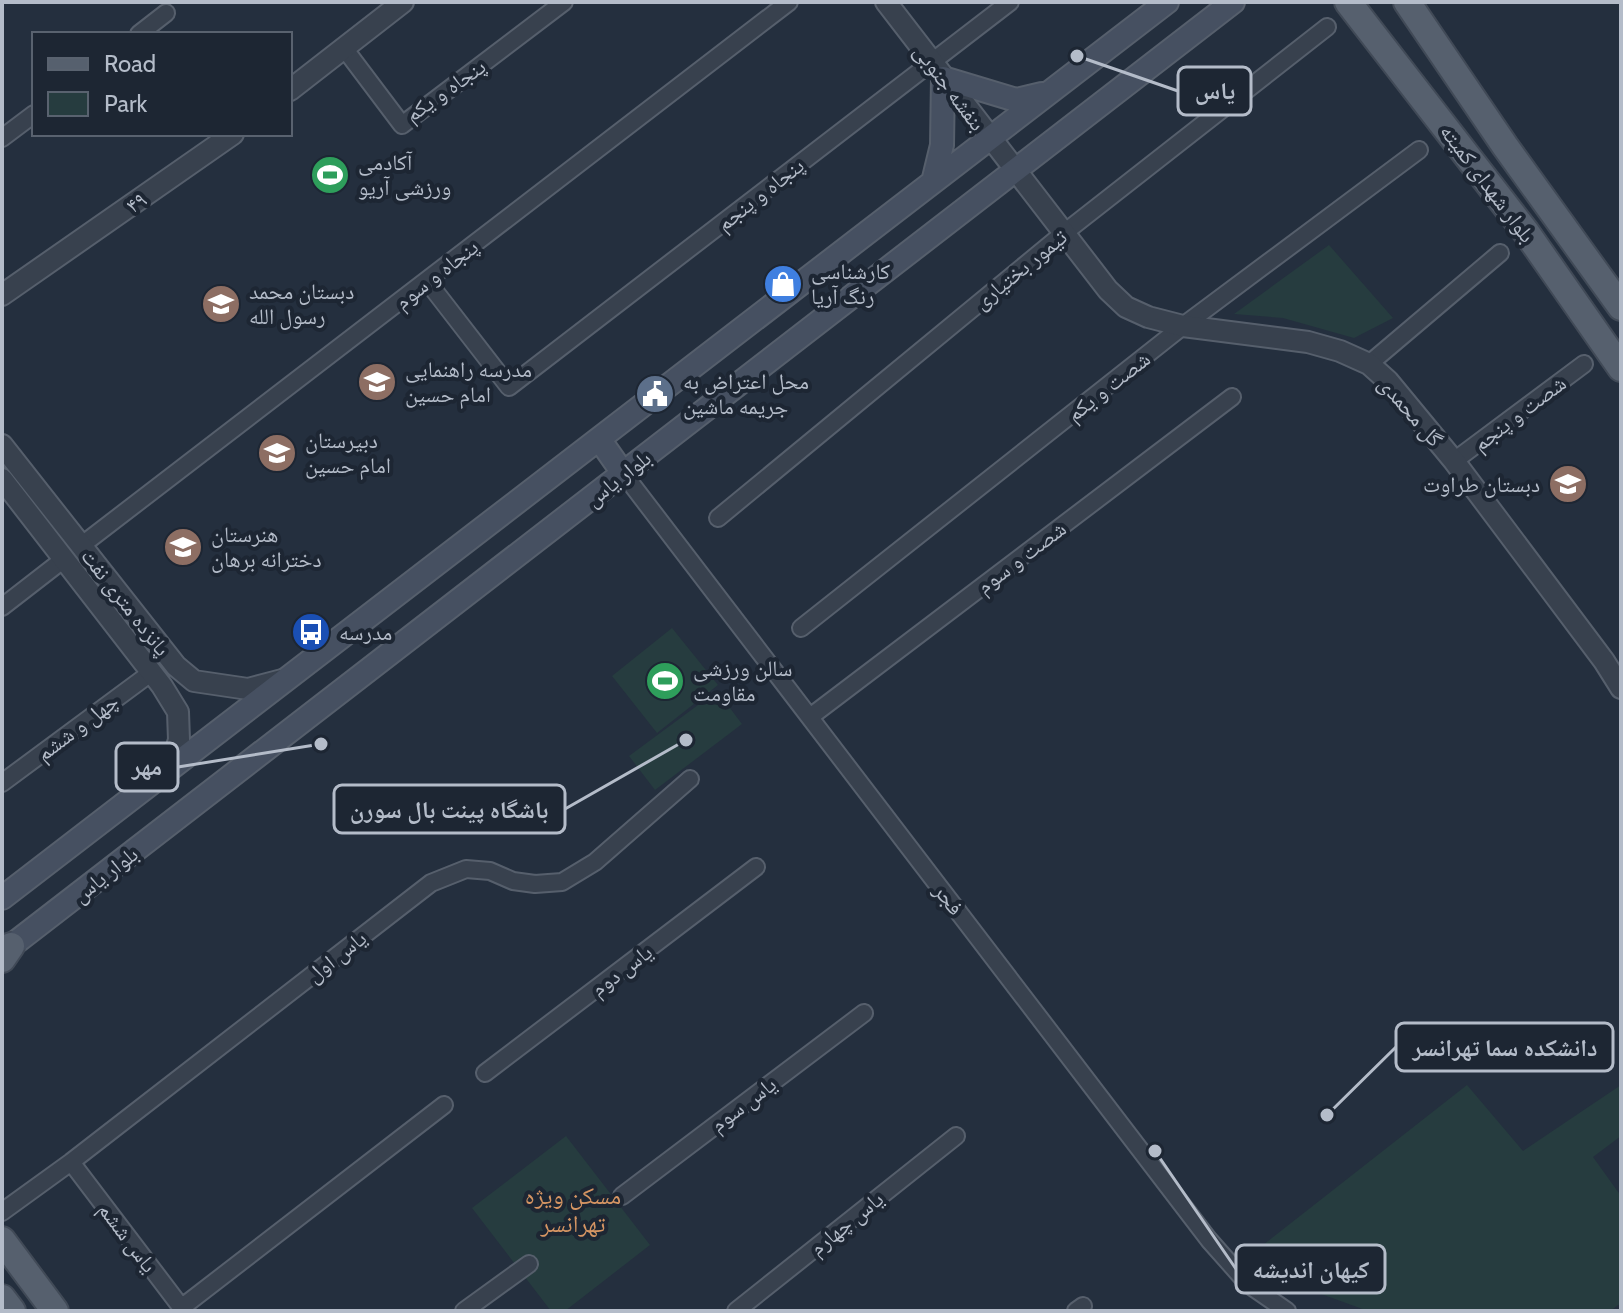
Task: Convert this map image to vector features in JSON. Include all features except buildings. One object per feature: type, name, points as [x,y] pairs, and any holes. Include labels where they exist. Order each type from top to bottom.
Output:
[{"type":"main road","name":"بلوار یاس","points":[[2,898],[1167,2]]},
{"type":"main road","name":"بلوار یاس","points":[[5,952],[1233,2]]},
{"type":"main road","name":"بلوار شهدای کمیته","points":[[1348,2],[1526,232],[1621,368]]},
{"type":"main road","name":"بلوار شهدای کمیته","points":[[1407,2],[1505,146],[1621,307]]},
{"type":"main road","points":[[1330,14],[1366,26]]},
{"type":"main road","points":[[933,182],[942,145],[937,70],[1016,100],[1051,92]]},
{"type":"main road","points":[[599,439],[623,473]]},
{"type":"main road","points":[[2,1240],[55,1311]]},
{"type":"main road","points":[[2,1298],[12,1311]]},
{"type":"street","points":[[292,88],[403,2]]},
{"type":"street","name":"پنجاه و یکم","points":[[344,48],[402,125],[564,2]]},
{"type":"street","name":"پنجاه و سوم","points":[[82,545],[789,2]]},
{"type":"street","name":"بنفشه جنوبی","points":[[886,2],[1014,171]]},
{"type":"street","name":"پنجاه و پنجم","points":[[427,281],[509,387],[937,70],[1010,2]]},
{"type":"street","points":[[150,31],[166,13]]},
{"type":"street","name":"تیمور بختیاری","points":[[718,518],[1330,14]]},
{"type":"street","points":[[2,138],[32,116]]},
{"type":"street","name":"۴۹","points":[[2,295],[230,136]]},
{"type":"street","name":"شصت و یکم","points":[[801,628],[1183,326],[1419,150]]},
{"type":"street","name":"گل محمدی","points":[[1014,171],[1108,290],[1126,307],[1148,317],[1183,326],[1308,342],[1369,364],[1388,381],[1454,461],[1621,688]]},
{"type":"street","points":[[1369,364],[1500,253]]},
{"type":"street","name":"۴۹","points":[[2,302],[40,270]]},
{"type":"street","name":"شصت و پنجم","points":[[1454,461],[1584,364]]},
{"type":"street","name":"شصت و سوم","points":[[810,717],[1232,397]]},
{"type":"street","name":"پانزده متری نفت","points":[[2,445],[169,658],[194,681],[248,689],[286,679]]},
{"type":"street","name":"فجر","points":[[623,473],[1209,1240],[1248,1284],[1287,1311]]},
{"type":"street","name":"پانزده متری نفت","points":[[2,479],[152,672],[178,712],[179,740],[170,768]]},
{"type":"street","points":[[2,607],[82,545]]},
{"type":"street","points":[[152,672],[169,658]]},
{"type":"street","name":"چهل و ششم","points":[[2,783],[152,672]]},
{"type":"street","name":"یاس اول","points":[[2,1212],[431,883],[466,869],[490,871],[513,881],[535,884],[562,882],[595,862],[690,779]]},
{"type":"street","name":"یاس دوم","points":[[485,1073],[756,867]]},
{"type":"street","name":"یاس سوم","points":[[622,1196],[864,1013]]},
{"type":"street","points":[[183,1309],[444,1105]]},
{"type":"street","name":"یاس چهارم","points":[[736,1311],[956,1136]]},
{"type":"street","name":"یاس ششم","points":[[71,1162],[183,1309]]},
{"type":"street","points":[[464,1311],[529,1264]]},
{"type":"green space","points":[[1329,245],[1393,318],[1354,338],[1283,318],[1234,314]]},
{"type":"green space","name":"سالن ورزشی مقاومت","points":[[672,628],[718,685],[657,733],[612,676]]},
{"type":"green space","points":[[717,691],[742,724],[655,790],[629,756]]},
{"type":"green space","points":[[1467,1085],[1523,1151],[1621,1085],[1621,1136],[1593,1157],[1621,1196],[1621,1303],[1610,1311],[1368,1311],[1313,1291],[1254,1252]]},
{"type":"green space","points":[[566,1136],[650,1245],[565,1311],[551,1311],[472,1208]]},
{"type":"place","name":"یاس","points":[[1077,56]]},
{"type":"place","name":"آکادمی ورزشی آریو","points":[[330,175]]},
{"type":"place","name":"کارشناسی رنگ آریا","points":[[783,284]]},
{"type":"place","name":"دبستان محمد رسول الله","points":[[221,304]]},
{"type":"place","name":"مدرسه راهنمایی امام حسین","points":[[377,382]]},
{"type":"place","name":"محل اعتراض به جریمه ماشین","points":[[655,394]]},
{"type":"place","name":"دبیرستان امام حسین","points":[[277,453]]},
{"type":"place","name":"دبستان طراوت","points":[[1568,484]]},
{"type":"place","name":"هنرستان دخترانه برهان","points":[[183,547]]},
{"type":"place","name":"مدرسه","points":[[311,632]]},
{"type":"place","name":"سالن ورزشی مقاومت","points":[[665,681]]},
{"type":"place","name":"باشگاه پینت بال سورن","points":[[686,740]]},
{"type":"place","name":"مهر","points":[[321,744]]},
{"type":"place","name":"دانشکده سما تهرانسر","points":[[1327,1115]]},
{"type":"place","name":"کیهان اندیشه","points":[[1155,1151]]},
{"type":"district","name":"مسکن ویژه تهرانسر","points":[[573,1210]]}]
